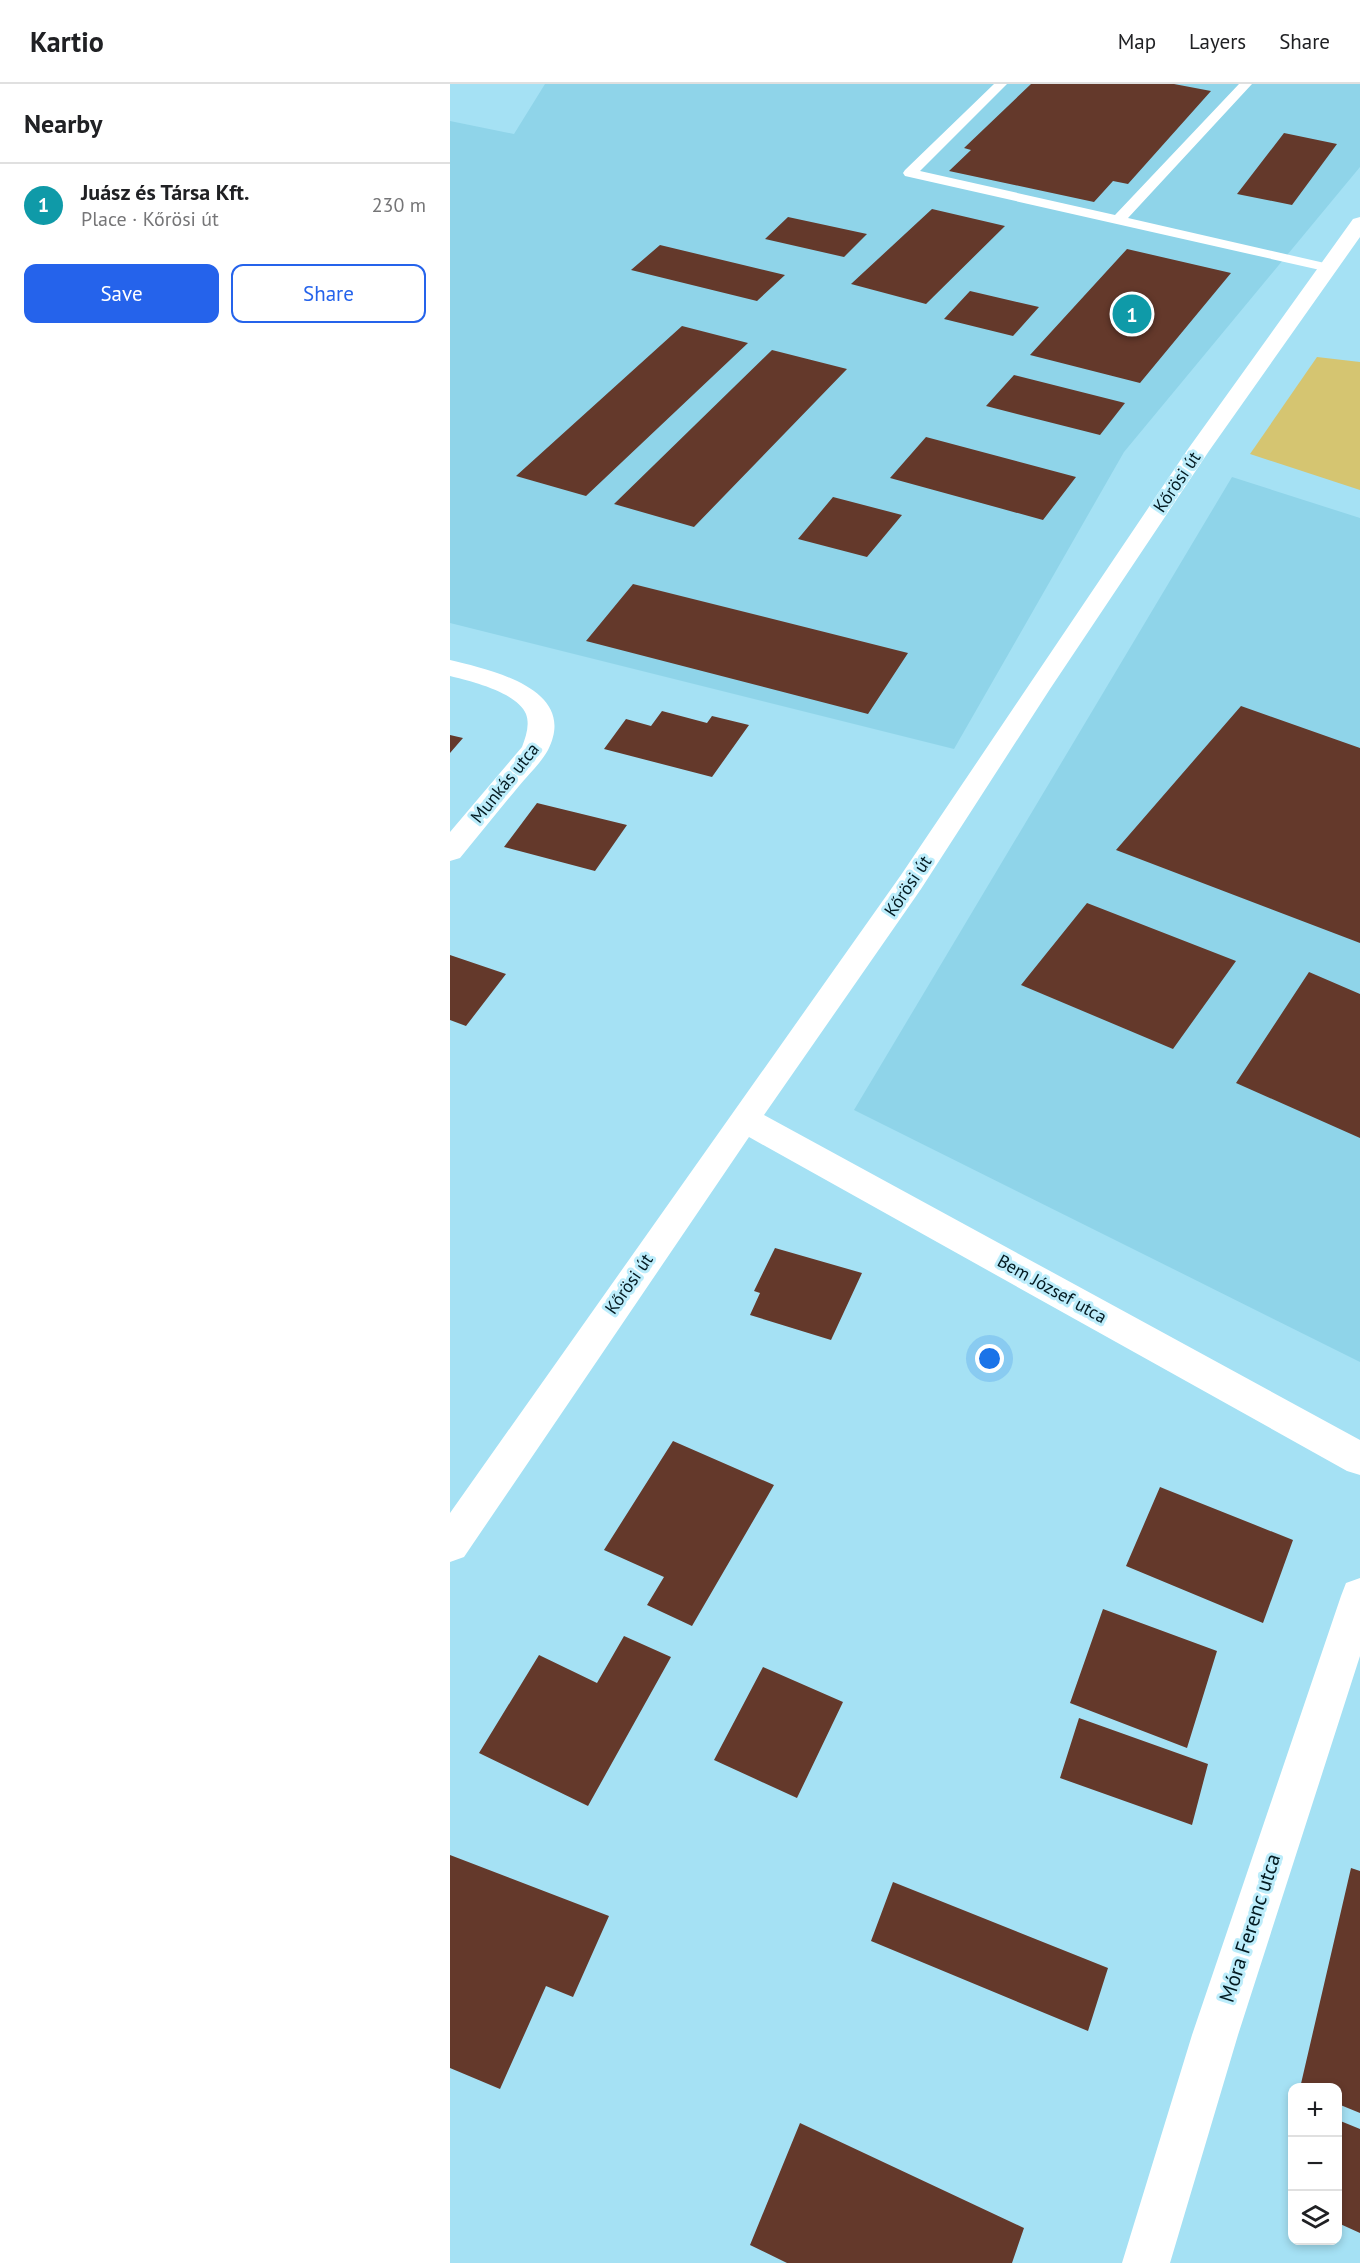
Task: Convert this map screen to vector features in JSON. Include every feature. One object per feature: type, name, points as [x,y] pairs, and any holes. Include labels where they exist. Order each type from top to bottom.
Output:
[{"type":"main road","name":"Kőrösi út","points":[[450,1545],[744,1119],[911,882],[1038,688],[1186,469],[1360,223]]},
{"type":"main road","name":"Munkás utca","points":[[450,668],[494,679],[514,689],[537,709],[543,720],[543,735],[535,749],[450,850]]},
{"type":"main road","name":"Bem József utca","points":[[744,1119],[1360,1459]]},
{"type":"main road","name":"Móra Ferenc utca","points":[[1146,2263],[1215,2035],[1360,1596]]},
{"type":"lane","points":[[1001,84],[910,173],[1329,268]]},
{"type":"lane","points":[[1118,220],[1246,84]]},
{"type":"shaded area","points":[[545,84],[1360,84],[1360,167],[1124,452],[954,749],[450,623],[450,121],[514,134]]},
{"type":"shaded area","points":[[1317,357],[1360,362],[1360,490],[1250,454]]},
{"type":"shaded area","points":[[1232,477],[1360,518],[1360,1362],[854,1110]]},
{"type":"building","points":[[1031,84],[1174,84],[1211,91],[1128,184],[1113,181],[1094,202],[949,171],[971,150],[964,148]]},
{"type":"building","points":[[1284,133],[1337,144],[1292,205],[1237,194]]},
{"type":"building","points":[[932,209],[1005,226],[926,304],[851,284]]},
{"type":"building","points":[[788,217],[867,234],[844,257],[765,239]]},
{"type":"building","points":[[660,245],[785,275],[757,301],[631,270]]},
{"type":"building","points":[[1127,249],[1231,273],[1140,383],[1030,355]]},
{"type":"building","points":[[970,291],[1039,307],[1013,336],[944,319]]},
{"type":"building","points":[[682,326],[748,343],[586,496],[516,476]]},
{"type":"building","points":[[772,350],[847,369],[694,527],[614,504]]},
{"type":"building","points":[[1014,375],[1125,403],[1100,435],[986,406]]},
{"type":"building","points":[[926,437],[1076,477],[1043,520],[890,478]]},
{"type":"building","points":[[833,497],[902,515],[867,557],[798,539]]},
{"type":"building","points":[[633,584],[908,653],[868,714],[586,641]]},
{"type":"building","points":[[1241,706],[1360,748],[1360,943],[1116,850]]},
{"type":"building","points":[[662,711],[707,723],[712,716],[749,725],[712,777],[604,749],[626,719],[651,726]]},
{"type":"building","points":[[450,735],[463,738],[450,753]]},
{"type":"building","points":[[537,803],[627,825],[595,871],[504,847]]},
{"type":"building","points":[[1087,903],[1236,961],[1173,1049],[1021,985]]},
{"type":"building","points":[[450,955],[506,974],[466,1026],[450,1020]]},
{"type":"building","points":[[1309,972],[1360,994],[1360,1138],[1236,1083]]},
{"type":"building","points":[[775,1248],[862,1273],[831,1340],[750,1315],[760,1293],[754,1291]]},
{"type":"building","points":[[673,1441],[774,1485],[692,1626],[647,1605],[664,1577],[604,1550]]},
{"type":"building","points":[[1160,1487],[1293,1540],[1263,1623],[1126,1566]]},
{"type":"building","points":[[1103,1609],[1217,1651],[1187,1748],[1070,1703]]},
{"type":"building","points":[[624,1636],[671,1657],[588,1806],[479,1753],[539,1655],[597,1683]]},
{"type":"building","points":[[763,1667],[843,1702],[797,1798],[714,1760]]},
{"type":"building","points":[[1079,1718],[1208,1764],[1192,1825],[1060,1778]]},
{"type":"building","points":[[450,1855],[609,1916],[573,1997],[546,1986],[500,2089],[450,2068]]},
{"type":"building","points":[[1351,1868],[1360,1871],[1360,2113],[1342,2106],[1342,2083],[1301,2083]]},
{"type":"building","points":[[893,1882],[1108,1968],[1088,2031],[871,1941]]},
{"type":"building","points":[[1342,2122],[1360,2129],[1360,2233],[1342,2225]]},
{"type":"building","points":[[800,2123],[1024,2228],[1012,2263],[787,2263],[750,2245]]},
{"type":"place","name":"Juász és Társa Kft.","points":[[1132,314]]}]
